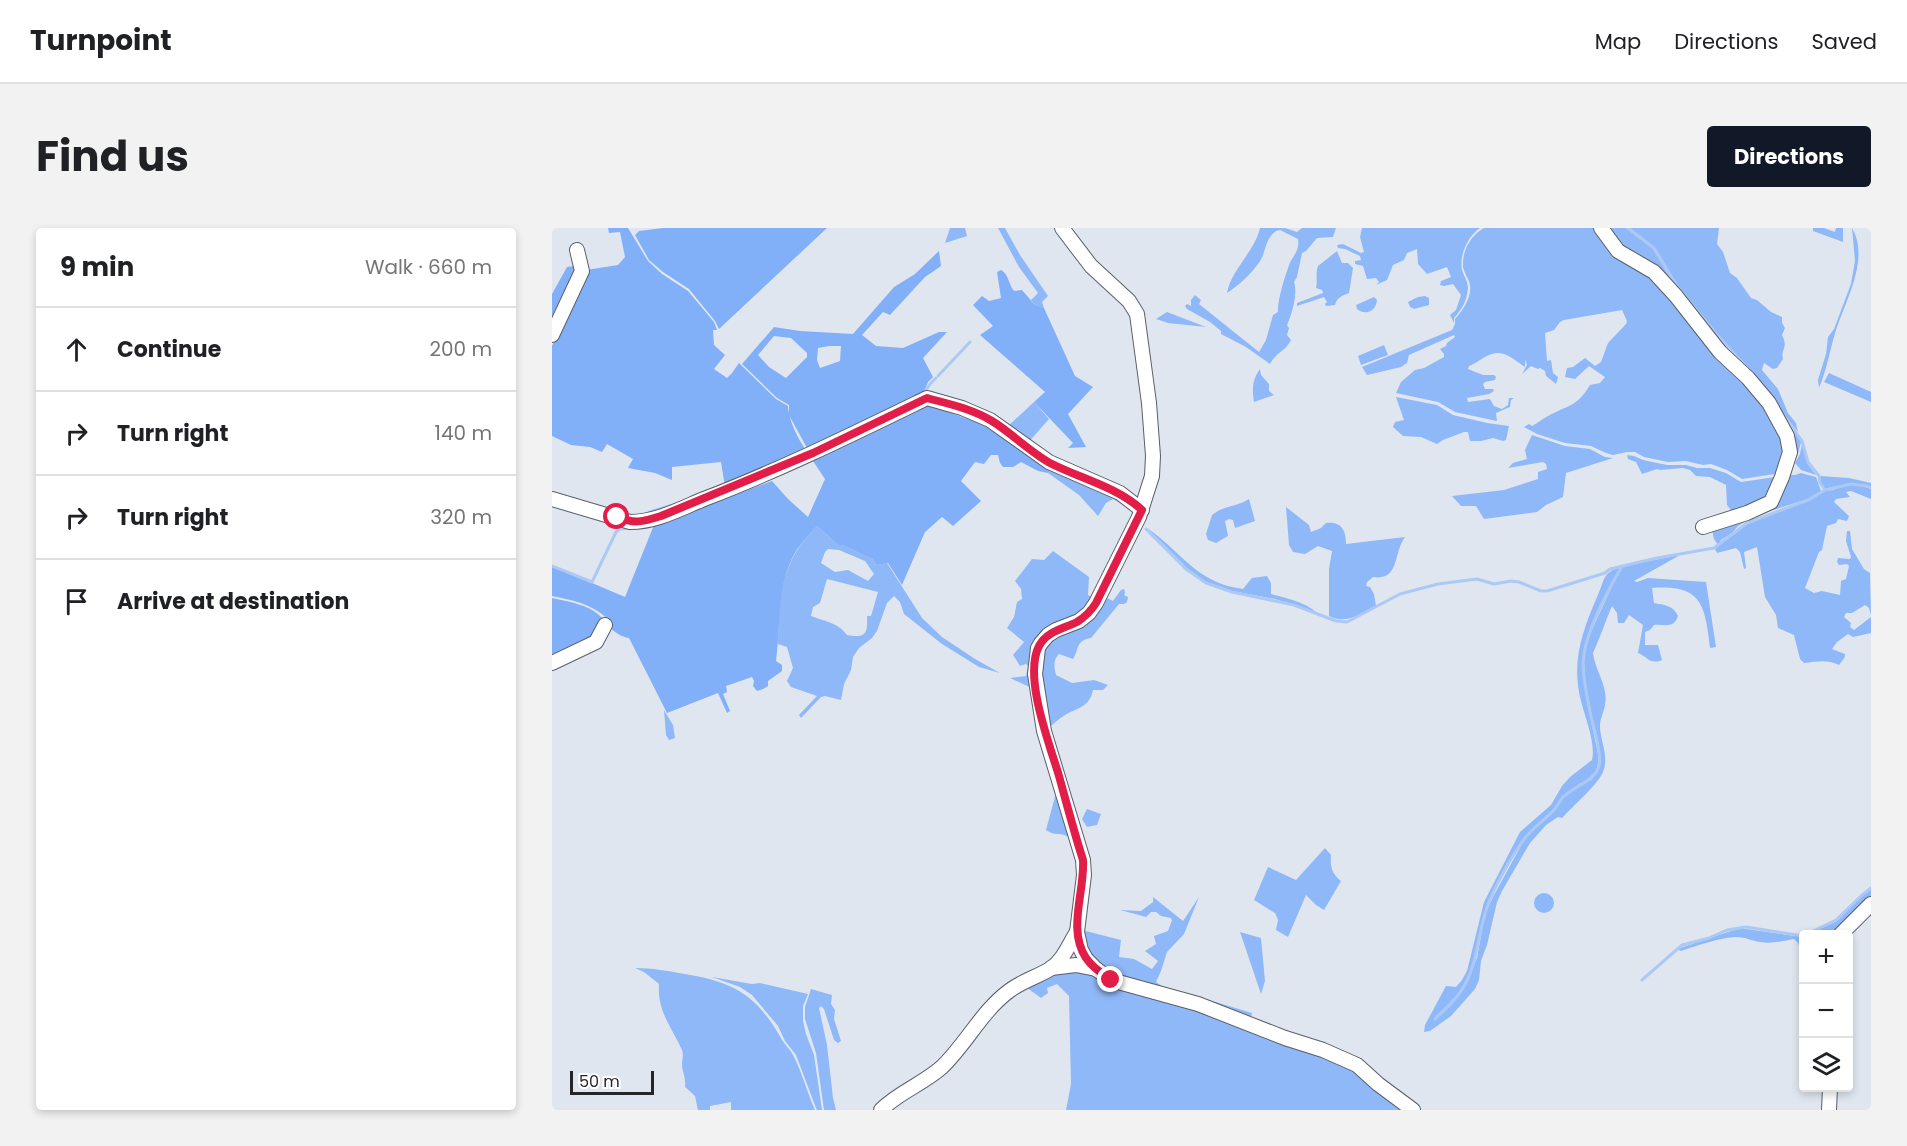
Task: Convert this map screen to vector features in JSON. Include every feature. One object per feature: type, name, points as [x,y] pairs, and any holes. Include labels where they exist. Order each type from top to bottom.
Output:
[{"type":"street","points":[[1062,228],[1091,266],[1129,301],[1137,314],[1149,403],[1153,456],[1152,476],[1142,510],[1092,608],[1079,621],[1048,635],[1038,648],[1035,674],[1044,730],[1083,860],[1084,874],[1077,932],[1081,950],[1086,959],[1111,980],[1198,1004],[1285,1038],[1323,1050],[1357,1065],[1413,1110]]},
{"type":"street","points":[[1601,228],[1618,251],[1654,272],[1676,296],[1719,352],[1759,390],[1787,436],[1790,452],[1771,502],[1747,513],[1703,527]]},
{"type":"street","points":[[552,335],[582,271],[577,250]]},
{"type":"street","points":[[552,499],[630,522],[641,522],[715,495],[813,453],[927,398],[962,408],[990,420],[1049,462],[1120,493],[1142,510]]},
{"type":"street","points":[[552,663],[596,642],[605,625]]},
{"type":"street","points":[[1845,930],[1871,904]]},
{"type":"street","points":[[881,1110],[903,1092],[941,1068],[987,1013],[1009,991],[1025,980],[1051,968],[1062,958],[1077,932]]},
{"type":"street","points":[[1051,968],[1076,965],[1096,969]]},
{"type":"street","points":[[1829,1110],[1830,1092]]},
{"type":"shaded area","points":[[608,228],[628,228],[648,261],[662,274],[688,291],[714,322],[717,330],[713,330],[714,345],[725,355],[714,369],[727,378],[739,363],[776,399],[788,406],[795,430],[807,451],[804,454],[810,453],[686,504],[639,519],[649,511],[725,487],[721,462],[672,467],[672,480],[655,473],[628,468],[633,459],[607,444],[602,452],[590,447],[571,445],[552,436],[552,346],[586,276],[586,270],[618,265],[625,257],[620,232],[609,233]]},
{"type":"shaded area","points":[[663,228],[827,228],[719,329],[689,289],[649,260],[635,235],[639,231]]},
{"type":"shaded area","points":[[950,228],[965,228],[967,236],[945,243]]},
{"type":"shaded area","points":[[998,228],[1005,228],[1048,296],[1042,302],[1044,308],[1034,304],[1031,300],[1038,293],[1019,267]]},
{"type":"shaded area","points":[[1260,228],[1285,228],[1297,232],[1302,228],[1336,228],[1333,237],[1317,238],[1302,253],[1294,282],[1294,304],[1287,325],[1289,328],[1287,335],[1291,340],[1270,364],[1246,347],[1221,334],[1221,331],[1210,322],[1185,306],[1187,304],[1191,306],[1191,300],[1195,295],[1201,300],[1199,304],[1259,352],[1266,340],[1273,315],[1278,312],[1283,282],[1298,243],[1298,239],[1280,230],[1276,231],[1269,239],[1261,260],[1255,268],[1227,293],[1233,276],[1253,245]]},
{"type":"shaded area","points":[[1362,228],[1480,228],[1472,236],[1463,252],[1461,264],[1468,288],[1464,304],[1454,318],[1454,323],[1450,315],[1456,310],[1461,295],[1453,284],[1440,285],[1441,281],[1451,277],[1447,267],[1427,274],[1418,264],[1417,249],[1407,253],[1404,260],[1393,265],[1387,280],[1376,285],[1379,282],[1376,278],[1367,279],[1363,266],[1355,264],[1355,261],[1361,260],[1360,256],[1338,248],[1337,245],[1343,244],[1361,253],[1364,252],[1360,237]]},
{"type":"shaded area","points":[[1484,228],[1599,228],[1653,273],[1746,379],[1785,437],[1782,473],[1742,479],[1711,464],[1703,465],[1686,461],[1668,462],[1644,457],[1635,452],[1613,455],[1591,446],[1565,443],[1524,427],[1529,424],[1532,426],[1572,405],[1581,398],[1590,385],[1600,383],[1605,377],[1589,366],[1575,379],[1565,377],[1567,368],[1573,367],[1585,358],[1595,366],[1601,362],[1608,343],[1626,324],[1622,310],[1564,320],[1554,330],[1545,333],[1547,361],[1551,360],[1553,373],[1558,377],[1556,384],[1540,368],[1531,366],[1522,374],[1527,365],[1525,359],[1525,367],[1501,353],[1491,354],[1469,366],[1468,369],[1496,377],[1495,380],[1483,384],[1485,389],[1494,391],[1467,398],[1468,402],[1490,399],[1494,406],[1502,409],[1508,405],[1509,398],[1514,398],[1511,400],[1510,407],[1496,413],[1497,421],[1455,412],[1438,402],[1396,393],[1401,382],[1415,370],[1424,368],[1444,357],[1440,349],[1455,337],[1454,335],[1409,355],[1407,363],[1401,367],[1367,375],[1362,367],[1452,330],[1455,319],[1470,294],[1463,267],[1466,250],[1475,235]]},
{"type":"shaded area","points":[[1606,228],[1626,228],[1653,249],[1676,287],[1716,336],[1747,368],[1795,433],[1801,442],[1795,461],[1763,391],[1624,251]]},
{"type":"shaded area","points":[[1629,228],[1719,228],[1717,244],[1723,252],[1730,273],[1737,278],[1751,298],[1782,317],[1785,328],[1782,335],[1785,343],[1783,359],[1777,368],[1773,369],[1764,363],[1762,370],[1778,389],[1788,413],[1796,423],[1798,432],[1768,390],[1702,317],[1678,286],[1655,248]]},
{"type":"shaded area","points":[[1813,228],[1824,228],[1835,232],[1836,228],[1843,228],[1843,242],[1813,231]]},
{"type":"shaded area","points":[[1852,228],[1857,240],[1857,266],[1819,388],[1818,380],[1826,354],[1828,337],[1834,329],[1851,284],[1855,261]]},
{"type":"shaded area","points":[[939,251],[941,266],[925,277],[890,315],[883,312],[862,335],[876,346],[903,348],[939,332],[947,332],[923,358],[933,377],[924,392],[807,448],[789,415],[789,405],[777,398],[742,364],[774,327],[853,334],[894,287],[915,274]],"holes":[[[774,336],[791,338],[807,353],[807,357],[786,378],[769,367],[758,355]],[[841,346],[840,361],[820,368],[817,360],[818,348]]]},
{"type":"shaded area","points":[[1337,251],[1342,263],[1348,263],[1353,268],[1349,293],[1338,298],[1335,305],[1326,306],[1327,302],[1324,297],[1297,306],[1297,303],[1323,293],[1322,290],[1316,288],[1318,266]]},
{"type":"shaded area","points":[[574,266],[576,270],[552,321],[552,294],[567,267]]},
{"type":"shaded area","points":[[1001,270],[1006,274],[1014,291],[1022,290],[1034,304],[1044,308],[1075,376],[1093,387],[1068,414],[1086,447],[1068,448],[1073,443],[1034,402],[1045,392],[980,335],[993,326],[973,305],[982,296],[989,301],[1001,298],[997,272]]},
{"type":"shaded area","points":[[1425,296],[1429,298],[1429,305],[1414,309],[1410,307],[1408,302]]},
{"type":"shaded area","points":[[1374,297],[1377,300],[1373,310],[1364,312],[1357,309],[1356,305]]},
{"type":"shaded area","points":[[1167,312],[1206,327],[1168,323],[1156,319]]},
{"type":"shaded area","points":[[1384,345],[1388,355],[1361,365],[1358,356]]},
{"type":"shaded area","points":[[1260,369],[1261,375],[1269,384],[1269,391],[1274,395],[1254,402],[1253,385]]},
{"type":"shaded area","points":[[1829,373],[1871,392],[1871,402],[1824,382]]},
{"type":"shaded area","points":[[1396,397],[1437,405],[1453,415],[1509,426],[1506,440],[1493,438],[1470,441],[1468,432],[1464,432],[1437,444],[1421,437],[1403,436],[1393,427],[1395,422],[1404,420]]},
{"type":"shaded area","points":[[1034,402],[1049,419],[1027,444],[1007,427]]},
{"type":"shaded area","points":[[925,404],[1001,433],[1053,468],[1048,473],[1038,471],[1021,462],[1013,467],[1003,467],[998,455],[991,455],[984,464],[975,462],[961,481],[981,501],[953,526],[942,517],[925,532],[902,585],[888,563],[877,565],[872,559],[838,545],[817,526],[796,551],[785,577],[780,605],[776,661],[782,665],[782,671],[768,681],[768,686],[757,691],[753,686],[752,677],[726,686],[727,692],[723,694],[730,711],[727,713],[718,693],[667,713],[629,638],[611,629],[609,627],[612,625],[611,622],[591,607],[552,596],[552,566],[625,597],[654,525],[772,481],[808,517],[825,479],[813,461]]},
{"type":"shaded area","points":[[1532,435],[1565,446],[1590,449],[1605,457],[1613,458],[1566,473],[1563,497],[1537,512],[1484,519],[1476,506],[1461,506],[1452,496],[1504,490],[1538,479],[1538,472],[1547,469],[1543,462],[1508,468],[1513,463],[1527,459],[1525,450]]},
{"type":"shaded area","points":[[1802,444],[1807,463],[1816,475],[1801,470],[1795,463]]},
{"type":"shaded area","points":[[1627,455],[1667,465],[1710,468],[1726,473],[1741,482],[1781,476],[1770,501],[1735,515],[1727,505],[1726,485],[1710,477],[1696,476],[1690,470],[1683,468],[1657,469],[1642,474],[1636,462],[1628,459]]},
{"type":"shaded area","points":[[1053,468],[1121,498],[1137,513],[1094,601],[1079,616],[1052,630],[1040,641],[1032,664],[1034,689],[1010,678],[1026,676],[1028,666],[1026,664],[1020,666],[1013,655],[1024,642],[1007,628],[1014,617],[1017,602],[1022,599],[1021,589],[1015,581],[1032,559],[1044,560],[1053,551],[1089,577],[1088,595],[1094,598],[1134,516],[1130,509],[1113,499],[1106,503],[1098,516],[1079,495],[1048,473]]},
{"type":"shaded area","points":[[1801,473],[1816,477],[1821,491],[1808,499],[1755,516],[1738,526],[1718,545],[1712,530],[1756,513],[1785,475]]},
{"type":"shaded area","points":[[1820,476],[1849,478],[1871,483],[1871,488],[1851,483],[1825,490],[1820,483]]},
{"type":"shaded area","points":[[1844,485],[1859,485],[1871,489],[1871,499],[1851,491],[1846,492],[1850,497],[1836,499],[1834,502],[1849,516],[1847,521],[1838,519],[1836,523],[1827,526],[1822,550],[1819,552],[1805,588],[1814,593],[1822,591],[1840,595],[1841,581],[1846,579],[1849,566],[1839,565],[1837,562],[1838,558],[1850,559],[1851,557],[1846,541],[1847,531],[1850,531],[1852,549],[1864,569],[1870,573],[1871,615],[1869,608],[1865,605],[1852,613],[1846,613],[1844,617],[1851,623],[1850,627],[1854,630],[1871,617],[1871,633],[1853,637],[1848,634],[1837,642],[1832,649],[1845,654],[1839,665],[1826,661],[1804,663],[1800,659],[1794,635],[1778,628],[1776,615],[1765,597],[1757,547],[1744,552],[1746,568],[1744,569],[1740,552],[1736,548],[1717,553],[1715,549],[1739,528],[1756,519],[1809,501],[1825,491]]},
{"type":"shaded area","points":[[1249,499],[1255,521],[1235,528],[1233,520],[1229,519],[1225,521],[1228,536],[1216,543],[1208,540],[1206,534],[1212,515],[1221,509]]},
{"type":"shaded area","points":[[1286,507],[1309,525],[1311,532],[1326,523],[1339,525],[1344,531],[1346,544],[1405,537],[1395,564],[1388,575],[1373,577],[1367,582],[1366,586],[1370,587],[1374,594],[1376,606],[1347,619],[1329,616],[1329,569],[1332,551],[1318,546],[1305,554],[1293,552],[1289,545]]},
{"type":"shaded area","points":[[817,526],[838,545],[872,559],[877,565],[887,563],[922,618],[942,637],[1000,673],[979,667],[942,644],[904,614],[900,602],[894,596],[887,603],[877,631],[853,657],[841,700],[821,697],[801,718],[799,715],[817,696],[791,687],[787,681],[793,668],[787,647],[778,644],[780,608],[783,585],[790,563],[798,548]],"holes":[[[828,549],[839,550],[865,561],[874,574],[868,581],[848,570],[835,572],[821,563]],[[827,579],[878,592],[871,616],[867,616],[867,627],[864,634],[847,635],[836,625],[811,616],[813,607],[820,603]]]},
{"type":"shaded area","points":[[1147,528],[1190,565],[1213,580],[1243,589],[1252,578],[1267,576],[1271,583],[1271,594],[1301,603],[1316,612],[1275,599],[1232,591],[1206,582],[1187,568]]},
{"type":"shaded area","points":[[1680,555],[1634,581],[1648,578],[1706,582],[1716,647],[1710,648],[1706,620],[1698,600],[1681,590],[1652,588],[1654,603],[1671,608],[1678,616],[1672,624],[1654,625],[1645,632],[1645,645],[1658,645],[1662,660],[1658,661],[1652,661],[1638,653],[1643,625],[1629,615],[1624,623],[1618,623],[1617,613],[1612,606],[1593,653],[1606,698],[1600,724],[1605,757],[1602,774],[1562,818],[1558,817],[1546,825],[1530,843],[1497,902],[1475,989],[1451,1016],[1430,1031],[1424,1032],[1425,1025],[1446,986],[1456,987],[1467,971],[1484,902],[1520,832],[1551,805],[1570,777],[1592,760],[1591,739],[1578,687],[1578,660],[1587,623],[1607,574],[1621,567],[1586,640],[1583,662],[1588,707],[1599,758],[1596,772],[1590,779],[1579,784],[1561,799],[1555,808],[1535,826],[1522,841],[1484,913],[1476,957],[1463,987],[1434,1021],[1452,1004],[1464,988],[1477,958],[1485,914],[1523,842],[1535,827],[1556,809],[1562,799],[1579,785],[1591,780],[1597,773],[1600,757],[1586,686],[1584,662],[1587,640],[1617,576],[1623,566]]},
{"type":"shaded area","points":[[1124,589],[1124,595],[1128,597],[1127,602],[1119,604],[1091,638],[1080,643],[1073,659],[1059,654],[1054,666],[1056,675],[1072,683],[1094,680],[1108,685],[1103,690],[1093,690],[1086,704],[1062,717],[1045,730],[1041,708],[1042,643],[1101,595],[1113,601]]},
{"type":"shaded area","points":[[552,598],[587,608],[604,620],[596,634],[552,661]]},
{"type":"shaded area","points":[[664,710],[673,725],[675,738],[669,740],[666,735]]},
{"type":"shaded area","points":[[1056,793],[1075,842],[1066,836],[1046,830]]},
{"type":"shaded area","points":[[1087,809],[1101,814],[1097,825],[1087,827],[1082,819]]},
{"type":"shaded area","points":[[1325,848],[1331,855],[1332,870],[1341,881],[1324,910],[1306,895],[1288,937],[1276,930],[1278,920],[1275,913],[1254,900],[1268,867],[1296,880]]},
{"type":"shaded area","points":[[1871,890],[1871,901],[1842,930],[1818,930],[1837,921],[1861,896]]},
{"type":"shaded area","points":[[1544,893],[1551,896],[1554,903],[1551,910],[1544,913],[1537,910],[1534,903],[1537,896]]},
{"type":"shaded area","points":[[1153,897],[1183,921],[1199,897],[1184,934],[1167,952],[1156,982],[1166,989],[1252,1013],[1250,1022],[1097,968],[1078,929],[1121,940],[1119,957],[1134,959],[1152,969],[1158,961],[1145,951],[1156,944],[1154,936],[1168,931],[1171,918],[1161,916],[1156,912],[1151,912],[1146,917],[1120,910],[1141,911],[1153,902]]},
{"type":"shaded area","points":[[1737,929],[1799,936],[1799,945],[1794,939],[1769,943],[1731,937],[1681,951],[1677,949]]},
{"type":"shaded area","points":[[1240,932],[1261,938],[1265,981],[1261,994]]},
{"type":"shaded area","points":[[635,968],[702,977],[743,993],[763,1012],[792,1053],[815,1110],[731,1110],[731,1102],[710,1106],[710,1110],[698,1110],[695,1096],[685,1087],[682,1067],[683,1052],[662,1010],[659,984]]},
{"type":"shaded area","points":[[1079,969],[1197,1007],[1355,1068],[1409,1110],[1066,1110],[1071,1084],[1069,996],[1057,984],[1047,988],[1048,993],[1041,998],[1023,985],[1041,976]]},
{"type":"shaded area","points":[[712,977],[752,984],[760,983],[808,994],[803,1006],[803,1021],[814,1055],[822,1110],[817,1110],[796,1055],[785,1041],[778,1026],[752,995],[740,987]]},
{"type":"shaded area","points":[[811,989],[832,995],[831,1004],[835,1010],[834,1019],[841,1041],[838,1043],[834,1040],[824,1009],[821,1006],[819,1008],[827,1045],[836,1110],[824,1110],[816,1053],[805,1019],[805,1007]]},
{"type":"waterway","points":[[1628,228],[1654,248],[1677,286],[1753,374]]},
{"type":"waterway","points":[[938,376],[970,342]]},
{"type":"waterway","points":[[924,393],[936,378]]},
{"type":"waterway","points":[[1783,415],[1802,441],[1808,462],[1819,476],[1820,483],[1825,490]]},
{"type":"waterway","points":[[1146,529],[1186,569],[1206,583],[1232,592],[1294,605],[1336,621],[1347,622],[1400,594],[1438,584],[1477,579],[1494,584],[1511,581],[1547,591],[1605,573],[1610,569],[1714,548],[1747,523],[1808,500],[1825,490],[1851,484],[1871,488]]},
{"type":"waterway","points":[[552,566],[592,582],[616,532],[620,529],[631,528]]},
{"type":"waterway","points":[[1435,1019],[1457,996],[1468,979],[1491,897],[1517,849],[1562,798],[1597,771],[1600,760],[1586,694],[1584,652],[1592,626],[1622,566]]},
{"type":"waterway","points":[[1815,930],[1836,920],[1871,888]]},
{"type":"waterway","points":[[1642,980],[1682,945],[1709,938],[1727,930],[1746,927],[1799,935]]},
{"type":"route","points":[[617,517],[630,522],[641,522],[661,516],[813,453],[927,398],[962,408],[990,420],[1049,462],[1120,493],[1142,510],[1096,603],[1079,621],[1056,630],[1041,643],[1038,648],[1035,674],[1044,730],[1083,860],[1084,874],[1077,932],[1078,942],[1086,959],[1111,980]]}]
